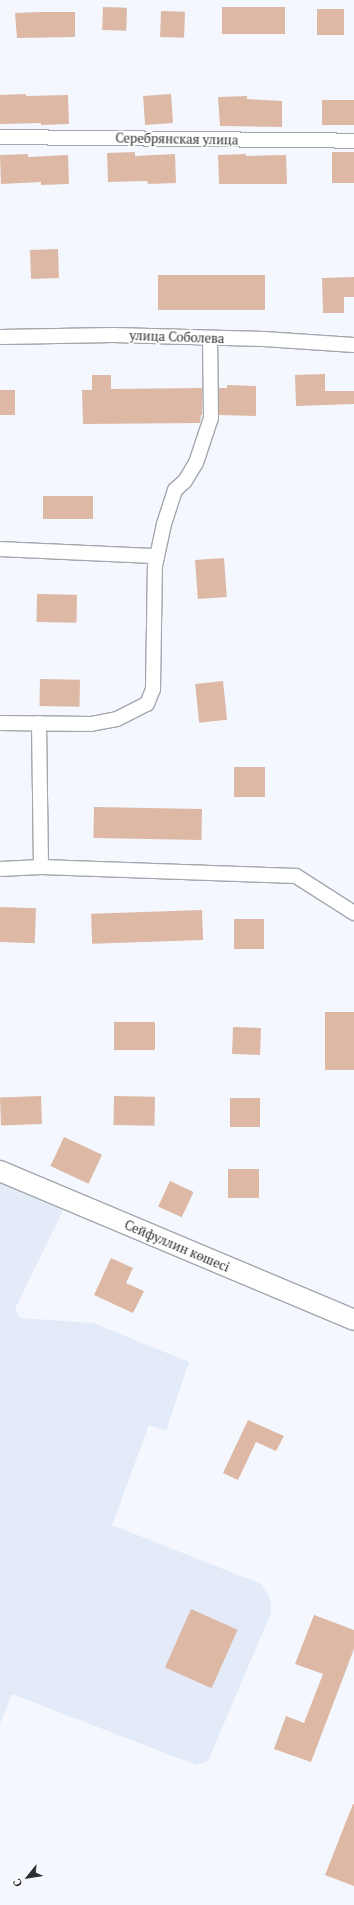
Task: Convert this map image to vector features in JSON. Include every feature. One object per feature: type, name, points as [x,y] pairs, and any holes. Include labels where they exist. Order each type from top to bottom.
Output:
[{"type":"main road","name":"Сейфуллин көшесі","points":[[0,1171],[354,1320]]},
{"type":"main road","points":[[332,1311],[354,1310]]},
{"type":"street","name":"Серебрянская улица","points":[[0,137],[354,141]]},
{"type":"street","name":"улица Соболева","points":[[0,337],[113,335],[354,344]]},
{"type":"street","points":[[0,723],[91,724],[129,714],[147,704],[153,689],[155,566],[164,524],[175,490],[185,481],[196,463],[211,418],[210,338]]},
{"type":"street","points":[[0,548],[157,556]]},
{"type":"street","points":[[39,723],[42,867]]},
{"type":"street","points":[[0,869],[42,867],[296,876],[354,913]]},
{"type":"shaded area","points":[[0,1171],[68,1200],[15,1309],[20,1318],[93,1323],[189,1362],[166,1431],[149,1425],[112,1525],[261,1584],[270,1598],[271,1613],[208,1761],[196,1765],[12,1694],[0,1724]]},
{"type":"building","points":[[103,7],[127,8],[126,31],[102,30]]},
{"type":"building","points":[[222,7],[285,7],[285,34],[222,34]]},
{"type":"building","points":[[317,9],[344,9],[344,35],[317,35]]},
{"type":"building","points":[[161,11],[185,12],[184,38],[160,37]]},
{"type":"building","points":[[75,12],[75,37],[17,38],[15,13]]},
{"type":"building","points":[[26,94],[26,96],[68,95],[69,124],[0,124],[0,95]]},
{"type":"building","points":[[171,94],[173,123],[145,125],[143,96]]},
{"type":"building","points":[[247,96],[247,99],[282,101],[282,127],[220,126],[218,97]]},
{"type":"building","points":[[322,100],[354,100],[354,125],[322,125]]},
{"type":"building","points":[[135,152],[135,156],[175,154],[176,183],[148,184],[147,181],[108,182],[107,153]]},
{"type":"building","points":[[332,152],[354,152],[354,183],[332,183]]},
{"type":"building","points":[[28,154],[28,157],[68,155],[69,184],[41,185],[41,182],[1,184],[0,155]]},
{"type":"building","points":[[246,154],[246,156],[286,155],[287,184],[219,184],[218,155]]},
{"type":"building","points":[[58,249],[59,278],[31,279],[30,250]]},
{"type":"building","points":[[158,275],[265,275],[265,310],[158,310]]},
{"type":"building","points":[[354,277],[354,297],[344,297],[344,313],[323,313],[322,278]]},
{"type":"building","points":[[325,374],[325,391],[354,391],[354,404],[296,406],[295,375]]},
{"type":"building","points":[[92,375],[111,375],[111,389],[202,388],[202,415],[200,423],[83,424],[82,390],[92,390]]},
{"type":"building","points":[[227,385],[256,386],[256,416],[219,415],[219,388],[227,388]]},
{"type":"building","points":[[0,390],[15,390],[15,415],[0,415]]},
{"type":"building","points":[[43,496],[93,496],[93,519],[43,519]]},
{"type":"building","points":[[224,558],[227,597],[198,599],[195,560]]},
{"type":"building","points":[[37,594],[77,595],[77,623],[37,622]]},
{"type":"building","points":[[40,679],[80,680],[80,707],[40,706]]},
{"type":"building","points":[[223,681],[227,720],[199,723],[195,684]]},
{"type":"building","points":[[234,767],[265,767],[265,797],[234,797]]},
{"type":"building","points":[[94,807],[202,809],[201,840],[93,838]]},
{"type":"building","points":[[0,907],[36,908],[35,943],[0,942]]},
{"type":"building","points":[[202,910],[203,940],[92,944],[91,914]]},
{"type":"building","points":[[234,919],[264,919],[264,949],[234,949]]},
{"type":"building","points":[[325,1012],[354,1012],[354,1070],[325,1070]]},
{"type":"building","points":[[114,1022],[155,1022],[155,1050],[114,1050]]},
{"type":"building","points":[[233,1027],[261,1028],[260,1055],[232,1054]]},
{"type":"building","points":[[41,1096],[42,1124],[1,1125],[0,1097]]},
{"type":"building","points":[[114,1096],[155,1097],[154,1126],[113,1125]]},
{"type":"building","points":[[230,1098],[260,1098],[260,1127],[230,1127]]},
{"type":"building","points":[[64,1137],[102,1155],[89,1184],[50,1166]]},
{"type":"building","points":[[228,1169],[259,1169],[259,1198],[228,1198]]},
{"type":"building","points":[[170,1181],[194,1192],[182,1217],[158,1206]]},
{"type":"building","points":[[111,1258],[133,1268],[126,1283],[144,1291],[133,1313],[94,1295]]},
{"type":"building","points":[[248,1420],[284,1436],[276,1451],[256,1442],[238,1480],[223,1473]]},
{"type":"building","points":[[191,1609],[238,1630],[212,1688],[165,1667]]},
{"type":"building","points":[[314,1615],[354,1630],[354,1649],[311,1762],[274,1749],[286,1716],[304,1723],[323,1674],[295,1664]]},
{"type":"building","points":[[354,1804],[354,1886],[325,1875]]}]
